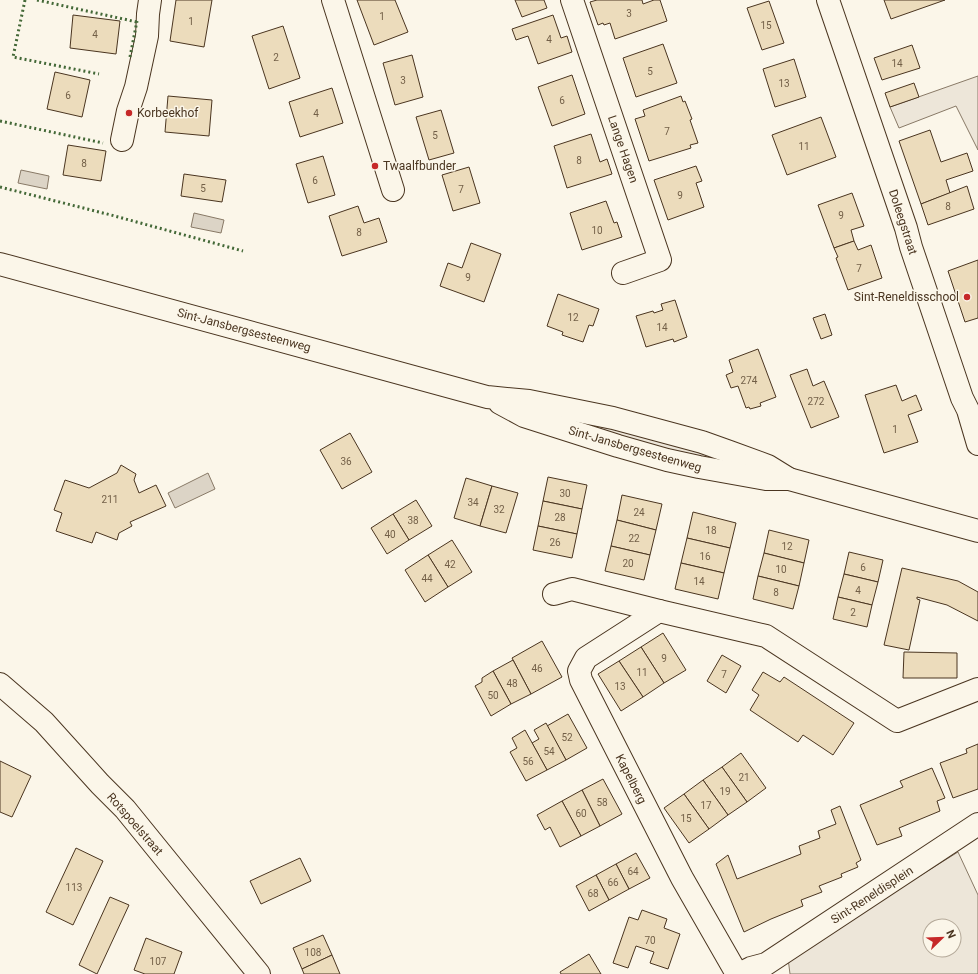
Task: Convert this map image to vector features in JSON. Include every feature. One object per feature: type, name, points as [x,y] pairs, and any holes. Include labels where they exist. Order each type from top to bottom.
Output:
[{"type":"street","points":[[122,140],[128,111],[136,87],[147,36],[150,0]]},
{"type":"street","points":[[333,0],[393,190]]},
{"type":"street","name":"Lange Hagen","points":[[572,0],[660,260],[623,273]]},
{"type":"street","name":"Doleegstraat","points":[[828,0],[962,398],[968,410],[978,444]]},
{"type":"street","name":"Sint-Jansbergsesteenweg","points":[[0,264],[487,397],[524,416],[618,446],[698,467],[766,479],[789,479],[978,531]]},
{"type":"street","points":[[554,594],[572,589],[659,612],[766,636],[897,721],[978,689]]},
{"type":"street","name":"Kapelberg","points":[[659,612],[586,658],[579,671],[581,680],[682,878],[738,974]]},
{"type":"street","name":"Rotspoelstraat","points":[[0,684],[44,722],[100,784],[125,809],[259,974]]},
{"type":"street","name":"Sint-Reneldisplein","points":[[738,974],[751,968],[771,969],[978,824]]},
{"type":"shaded area","points":[[978,76],[978,150],[956,106],[899,128],[890,107]]},
{"type":"shaded area","points":[[21,170],[49,176],[47,189],[18,183]]},
{"type":"shaded area","points":[[194,213],[224,220],[221,233],[191,227]]},
{"type":"shaded area","points":[[553,411],[755,468],[615,439]]},
{"type":"shaded area","points":[[208,473],[215,489],[175,508],[168,493]]},
{"type":"shaded area","points":[[958,852],[978,895],[978,974],[790,974],[788,958]]},
{"type":"building","points":[[176,0],[212,0],[204,47],[170,41]]},
{"type":"building","points":[[357,0],[395,0],[408,32],[374,45]]},
{"type":"building","points":[[515,0],[544,0],[547,8],[522,17]]},
{"type":"building","points":[[597,0],[642,0],[643,4],[654,0],[660,0],[667,21],[615,39],[610,23],[598,25],[590,2]]},
{"type":"building","points":[[884,0],[945,0],[891,19]]},
{"type":"building","points":[[769,1],[784,43],[762,50],[747,8]]},
{"type":"building","points":[[73,15],[120,21],[116,54],[70,48]]},
{"type":"building","points":[[553,15],[561,38],[567,36],[572,52],[538,64],[528,36],[516,40],[512,29]]},
{"type":"building","points":[[283,26],[300,78],[269,89],[252,36]]},
{"type":"building","points":[[663,44],[677,83],[636,97],[623,58]]},
{"type":"building","points":[[912,45],[920,68],[882,80],[874,58]]},
{"type":"building","points":[[412,55],[423,97],[395,105],[383,63]]},
{"type":"building","points":[[794,59],[806,97],[775,107],[763,69]]},
{"type":"building","points":[[55,72],[90,80],[82,117],[47,109]]},
{"type":"building","points":[[572,75],[585,114],[552,126],[538,87]]},
{"type":"building","points":[[914,83],[919,97],[890,107],[885,93]]},
{"type":"building","points":[[332,88],[343,123],[300,137],[289,102]]},
{"type":"building","points":[[168,96],[212,100],[209,136],[165,132]]},
{"type":"building","points":[[681,96],[683,102],[685,101],[692,119],[690,120],[698,143],[690,145],[691,148],[649,161],[635,119],[645,116],[643,110]]},
{"type":"building","points":[[441,110],[454,153],[429,160],[416,117]]},
{"type":"building","points":[[821,117],[836,157],[787,175],[772,135]]},
{"type":"building","points":[[930,130],[941,162],[967,153],[973,171],[946,180],[950,193],[921,204],[899,141]]},
{"type":"building","points":[[591,134],[600,162],[607,159],[612,174],[567,188],[554,146]]},
{"type":"building","points":[[68,145],[106,151],[101,181],[63,175]]},
{"type":"building","points":[[323,156],[335,195],[308,203],[296,164]]},
{"type":"building","points":[[696,166],[702,181],[696,183],[704,207],[668,220],[654,180]]},
{"type":"building","points":[[469,167],[480,203],[453,211],[442,175]]},
{"type":"building","points":[[184,174],[226,180],[222,202],[181,196]]},
{"type":"building","points":[[967,186],[974,209],[928,225],[921,204]]},
{"type":"building","points":[[852,193],[864,226],[851,230],[854,241],[834,248],[818,205]]},
{"type":"building","points":[[606,201],[614,223],[617,222],[622,237],[582,250],[570,213]]},
{"type":"building","points":[[358,206],[364,223],[379,218],[387,242],[342,256],[329,216]]},
{"type":"building","points":[[854,241],[858,250],[871,245],[882,278],[848,290],[836,258],[838,257],[834,248]]},
{"type":"building","points":[[471,243],[501,254],[484,302],[440,286],[448,263],[462,268]]},
{"type":"building","points":[[978,260],[978,318],[965,322],[948,271]]},
{"type":"building","points":[[558,294],[599,309],[593,326],[589,325],[583,342],[562,335],[563,332],[547,326]]},
{"type":"building","points":[[675,300],[687,337],[674,342],[673,339],[646,347],[636,316],[663,310],[661,304]]},
{"type":"building","points":[[825,314],[832,335],[821,339],[813,318]]},
{"type":"building","points":[[758,349],[776,397],[760,403],[761,406],[750,409],[749,407],[746,408],[738,386],[731,388],[726,375],[733,372],[729,360]]},
{"type":"building","points":[[807,369],[813,386],[824,381],[839,417],[811,428],[790,375]]},
{"type":"building","points":[[896,385],[902,401],[916,395],[922,410],[908,415],[918,442],[884,453],[865,395]]},
{"type":"building","points":[[350,433],[372,472],[342,489],[320,450]]},
{"type":"building","points":[[121,465],[136,474],[134,480],[139,493],[156,485],[166,506],[130,522],[132,526],[119,533],[117,540],[96,532],[92,543],[56,531],[62,513],[54,510],[65,480],[89,488],[117,473]]},
{"type":"building","points":[[548,477],[587,485],[582,509],[543,501]]},
{"type":"building","points":[[466,478],[492,486],[480,526],[454,518]]},
{"type":"building","points":[[492,486],[518,493],[506,533],[480,526]]},
{"type":"building","points":[[622,495],[662,504],[656,530],[617,520]]},
{"type":"building","points":[[416,500],[432,526],[409,540],[393,514]]},
{"type":"building","points":[[543,501],[582,509],[577,534],[538,526]]},
{"type":"building","points":[[693,512],[736,523],[730,548],[687,538]]},
{"type":"building","points":[[393,514],[409,540],[387,554],[371,528]]},
{"type":"building","points":[[617,520],[656,530],[650,555],[611,546]]},
{"type":"building","points":[[538,526],[577,534],[572,558],[533,550]]},
{"type":"building","points":[[769,530],[809,540],[804,563],[764,553]]},
{"type":"building","points":[[687,538],[730,548],[724,573],[681,563]]},
{"type":"building","points":[[452,540],[472,572],[448,587],[428,555]]},
{"type":"building","points":[[611,546],[650,555],[644,580],[605,571]]},
{"type":"building","points":[[849,552],[883,560],[878,582],[844,574]]},
{"type":"building","points":[[764,553],[804,563],[799,586],[758,576]]},
{"type":"building","points":[[428,555],[448,587],[425,602],[405,570]]},
{"type":"building","points":[[681,563],[724,573],[718,599],[675,589]]},
{"type":"building","points":[[902,568],[958,581],[978,592],[978,621],[947,605],[917,597],[917,599],[920,600],[909,650],[884,645]]},
{"type":"building","points":[[844,574],[878,582],[872,605],[838,597]]},
{"type":"building","points":[[758,576],[799,586],[793,609],[753,599]]},
{"type":"building","points":[[838,597],[872,605],[867,627],[833,619]]},
{"type":"building","points":[[663,633],[686,670],[664,683],[641,647]]},
{"type":"building","points":[[542,641],[562,677],[531,694],[512,658]]},
{"type":"building","points":[[641,647],[664,683],[643,697],[619,661]]},
{"type":"building","points":[[904,652],[957,653],[957,678],[903,678]]},
{"type":"building","points":[[722,655],[741,666],[726,693],[707,681]]},
{"type":"building","points":[[513,660],[531,694],[511,704],[493,671]]},
{"type":"building","points":[[619,661],[643,697],[621,711],[598,674]]},
{"type":"building","points":[[493,671],[511,704],[491,716],[475,686],[482,682],[482,678]]},
{"type":"building","points":[[763,672],[780,682],[784,677],[854,723],[833,755],[803,735],[798,742],[750,710],[759,695],[752,690]]},
{"type":"building","points":[[568,714],[587,748],[566,760],[547,726]]},
{"type":"building","points":[[546,723],[566,760],[547,770],[532,743],[539,739],[534,730]]},
{"type":"building","points":[[525,730],[547,770],[526,781],[510,752],[517,748],[512,738]]},
{"type":"building","points":[[978,744],[978,789],[953,798],[940,763],[967,753],[966,749]]},
{"type":"building","points":[[741,753],[766,788],[747,802],[722,767]]},
{"type":"building","points":[[0,761],[31,776],[12,817],[0,812]]},
{"type":"building","points":[[722,767],[747,802],[728,815],[703,780]]},
{"type":"building","points":[[932,768],[945,798],[937,801],[940,811],[899,828],[902,836],[877,845],[860,805],[903,787],[900,781]]},
{"type":"building","points":[[603,779],[622,814],[600,826],[582,790]]},
{"type":"building","points":[[703,780],[728,815],[709,829],[684,794]]},
{"type":"building","points":[[582,790],[600,826],[581,836],[562,801]]},
{"type":"building","points":[[684,794],[709,829],[689,843],[664,808]]},
{"type":"building","points":[[562,801],[581,836],[560,847],[550,827],[545,830],[537,815]]},
{"type":"building","points":[[840,806],[861,860],[856,863],[858,867],[841,874],[842,877],[819,886],[822,892],[801,900],[803,906],[744,932],[716,864],[728,855],[737,879],[801,854],[799,846],[820,838],[818,831],[836,824],[831,810]]},
{"type":"building","points":[[76,848],[103,861],[73,925],[46,912]]},
{"type":"building","points":[[636,853],[650,878],[629,889],[616,864]]},
{"type":"building","points":[[300,858],[311,881],[261,904],[250,881]]},
{"type":"building","points":[[616,864],[629,889],[609,900],[596,875]]},
{"type":"building","points":[[596,875],[609,900],[589,911],[576,886]]},
{"type":"building","points":[[110,897],[129,905],[97,974],[79,965]]},
{"type":"building","points":[[642,910],[667,919],[664,928],[680,934],[668,969],[650,963],[654,952],[636,946],[628,968],[613,963],[629,917],[638,920]]},
{"type":"building","points":[[323,935],[332,955],[302,969],[293,948]]},
{"type":"building","points":[[146,938],[182,952],[174,974],[145,974],[134,970]]},
{"type":"building","points":[[589,954],[601,974],[561,974],[560,972]]},
{"type":"building","points":[[332,955],[340,974],[304,974],[302,969]]},
{"type":"hedge","points":[[25,0],[13,57],[99,74]]},
{"type":"hedge","points":[[37,0],[137,22]]},
{"type":"hedge","points":[[130,57],[137,21]]},
{"type":"hedge","points":[[0,121],[103,143]]},
{"type":"hedge","points":[[0,187],[243,251]]},
{"type":"place","name":"Korbeekhof","points":[[129,113]]},
{"type":"place","name":"Twaalfbunder","points":[[375,166]]},
{"type":"place","name":"Sint-Reneldisschool","points":[[967,297]]}]
